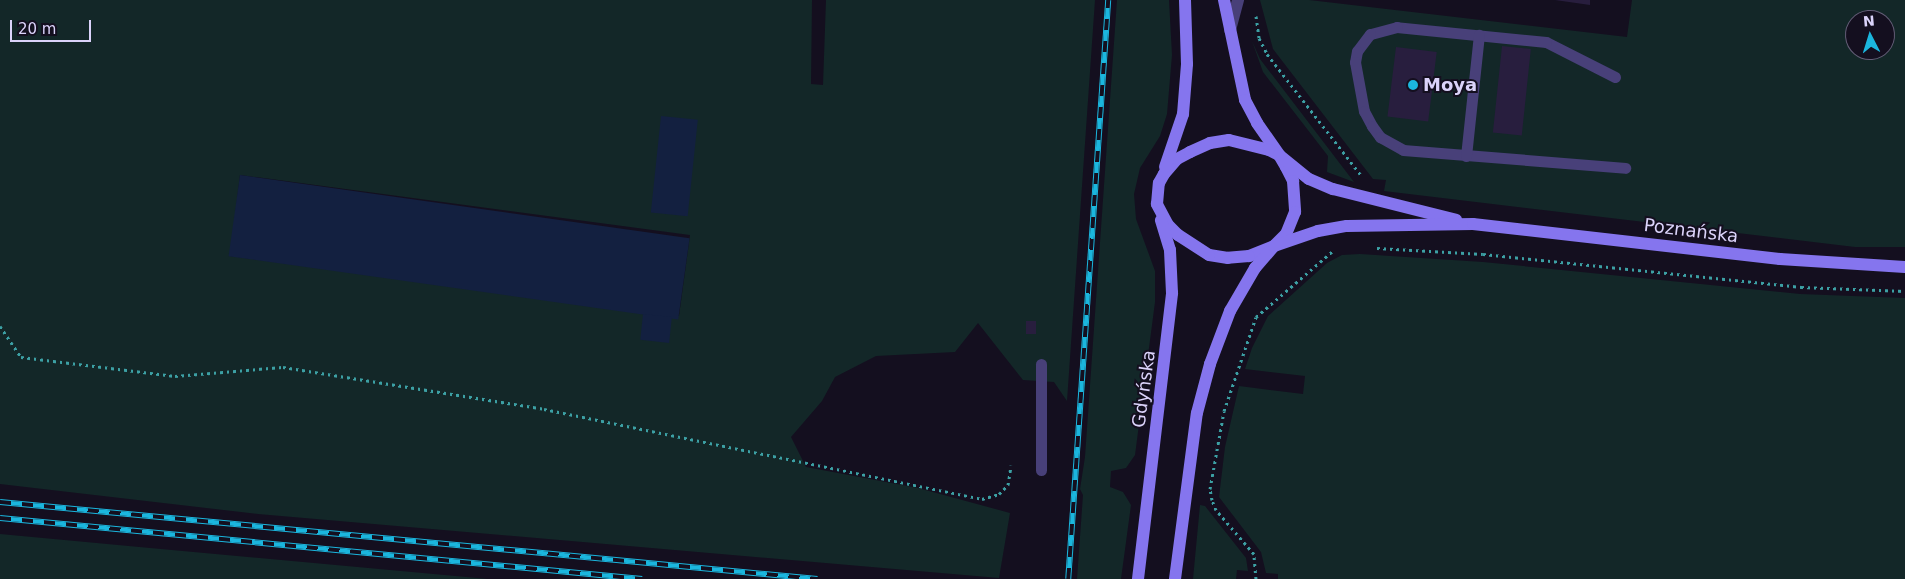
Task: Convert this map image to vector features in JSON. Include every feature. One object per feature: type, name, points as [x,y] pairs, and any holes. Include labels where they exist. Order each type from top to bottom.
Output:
[{"type":"main road","points":[[1185,0],[1186,64],[1183,114],[1159,183],[1157,204],[1174,230],[1209,255],[1244,257],[1274,246]]},
{"type":"main road","points":[[1175,579],[1197,413],[1210,364],[1230,311],[1255,268],[1290,227],[1296,204],[1293,181],[1245,100],[1224,0]]},
{"type":"main road","points":[[1159,183],[1177,159],[1219,141],[1251,143],[1279,155]]},
{"type":"main road","name":"Poznańska","points":[[1279,155],[1310,179],[1333,189],[1474,224],[1780,259],[1905,267]]},
{"type":"main road","name":"Gdyńska","points":[[1138,579],[1172,293],[1170,250],[1157,204]]},
{"type":"main road","name":"Poznańska","points":[[1274,246],[1331,228],[1474,224]]},
{"type":"street","points":[[1230,35],[1238,0]]},
{"type":"lane","points":[[1615,77],[1546,42],[1384,28],[1370,34],[1362,42],[1355,62],[1364,111],[1380,137],[1403,150],[1625,168]]},
{"type":"lane","points":[[1466,156],[1479,35]]},
{"type":"lane","points":[[1041,364],[1041,470]]},
{"type":"path","points":[[1257,25],[1267,54],[1367,183]]},
{"type":"path","points":[[1370,247],[1483,254],[1801,287],[1905,291]]},
{"type":"path","points":[[1256,579],[1254,554],[1216,510],[1212,500],[1210,489],[1224,411],[1256,317],[1321,258],[1340,248]]},
{"type":"path","points":[[0,326],[21,357],[175,376],[283,367],[544,409],[982,499],[999,494],[1008,485],[1011,465]]},
{"type":"green space","points":[[0,0],[812,0],[811,84],[823,85],[826,0],[1095,0],[1067,401],[1054,382],[1023,380],[978,323],[955,352],[876,356],[835,377],[822,401],[791,437],[806,467],[918,488],[1010,513],[999,578],[258,514],[0,484]],"holes":[[[240,175],[690,235],[679,316],[230,256]]]},
{"type":"green space","points":[[1117,0],[1169,0],[1172,55],[1167,114],[1160,136],[1140,168],[1134,194],[1136,219],[1155,271],[1155,302],[1135,455],[1126,468],[1111,471],[1110,487],[1123,492],[1131,505],[1121,579],[1077,579],[1083,495],[1080,489],[1085,457]]},
{"type":"green space","points":[[1260,0],[1309,0],[1627,37],[1632,0],[1905,0],[1905,247],[1855,247],[1384,191],[1386,180],[1373,179],[1273,49]]},
{"type":"green space","points":[[1252,41],[1260,59],[1354,182],[1327,172],[1328,156],[1263,72]]},
{"type":"green space","points":[[1360,254],[1483,262],[1800,294],[1905,298],[1905,579],[1278,579],[1278,574],[1266,573],[1261,552],[1219,497],[1225,447],[1239,386],[1303,394],[1305,376],[1245,369],[1252,348],[1268,316],[1327,263],[1342,255]]},
{"type":"green space","points":[[1200,505],[1205,506],[1246,558],[1248,571],[1237,570],[1236,579],[1193,579]]},
{"type":"green space","points":[[0,534],[150,548],[488,579],[0,579]]},
{"type":"water","points":[[661,116],[698,120],[688,216],[651,212]]},
{"type":"water","points":[[240,175],[690,238],[678,319],[229,256]]},
{"type":"water","points":[[643,314],[672,317],[669,343],[640,340]]},
{"type":"building","points":[[1555,0],[1590,0],[1590,5]]},
{"type":"building","points":[[1502,46],[1531,49],[1522,136],[1493,133]]},
{"type":"building","name":"Moya","points":[[1396,47],[1437,52],[1428,121],[1387,116]]},
{"type":"building","points":[[1026,321],[1036,321],[1036,334],[1026,334]]},
{"type":"railway","points":[[1068,579],[1108,0]]},
{"type":"railway","points":[[0,502],[817,579]]},
{"type":"railway","points":[[0,518],[642,579]]},
{"type":"place","name":"Moya","points":[[1413,85]]}]
